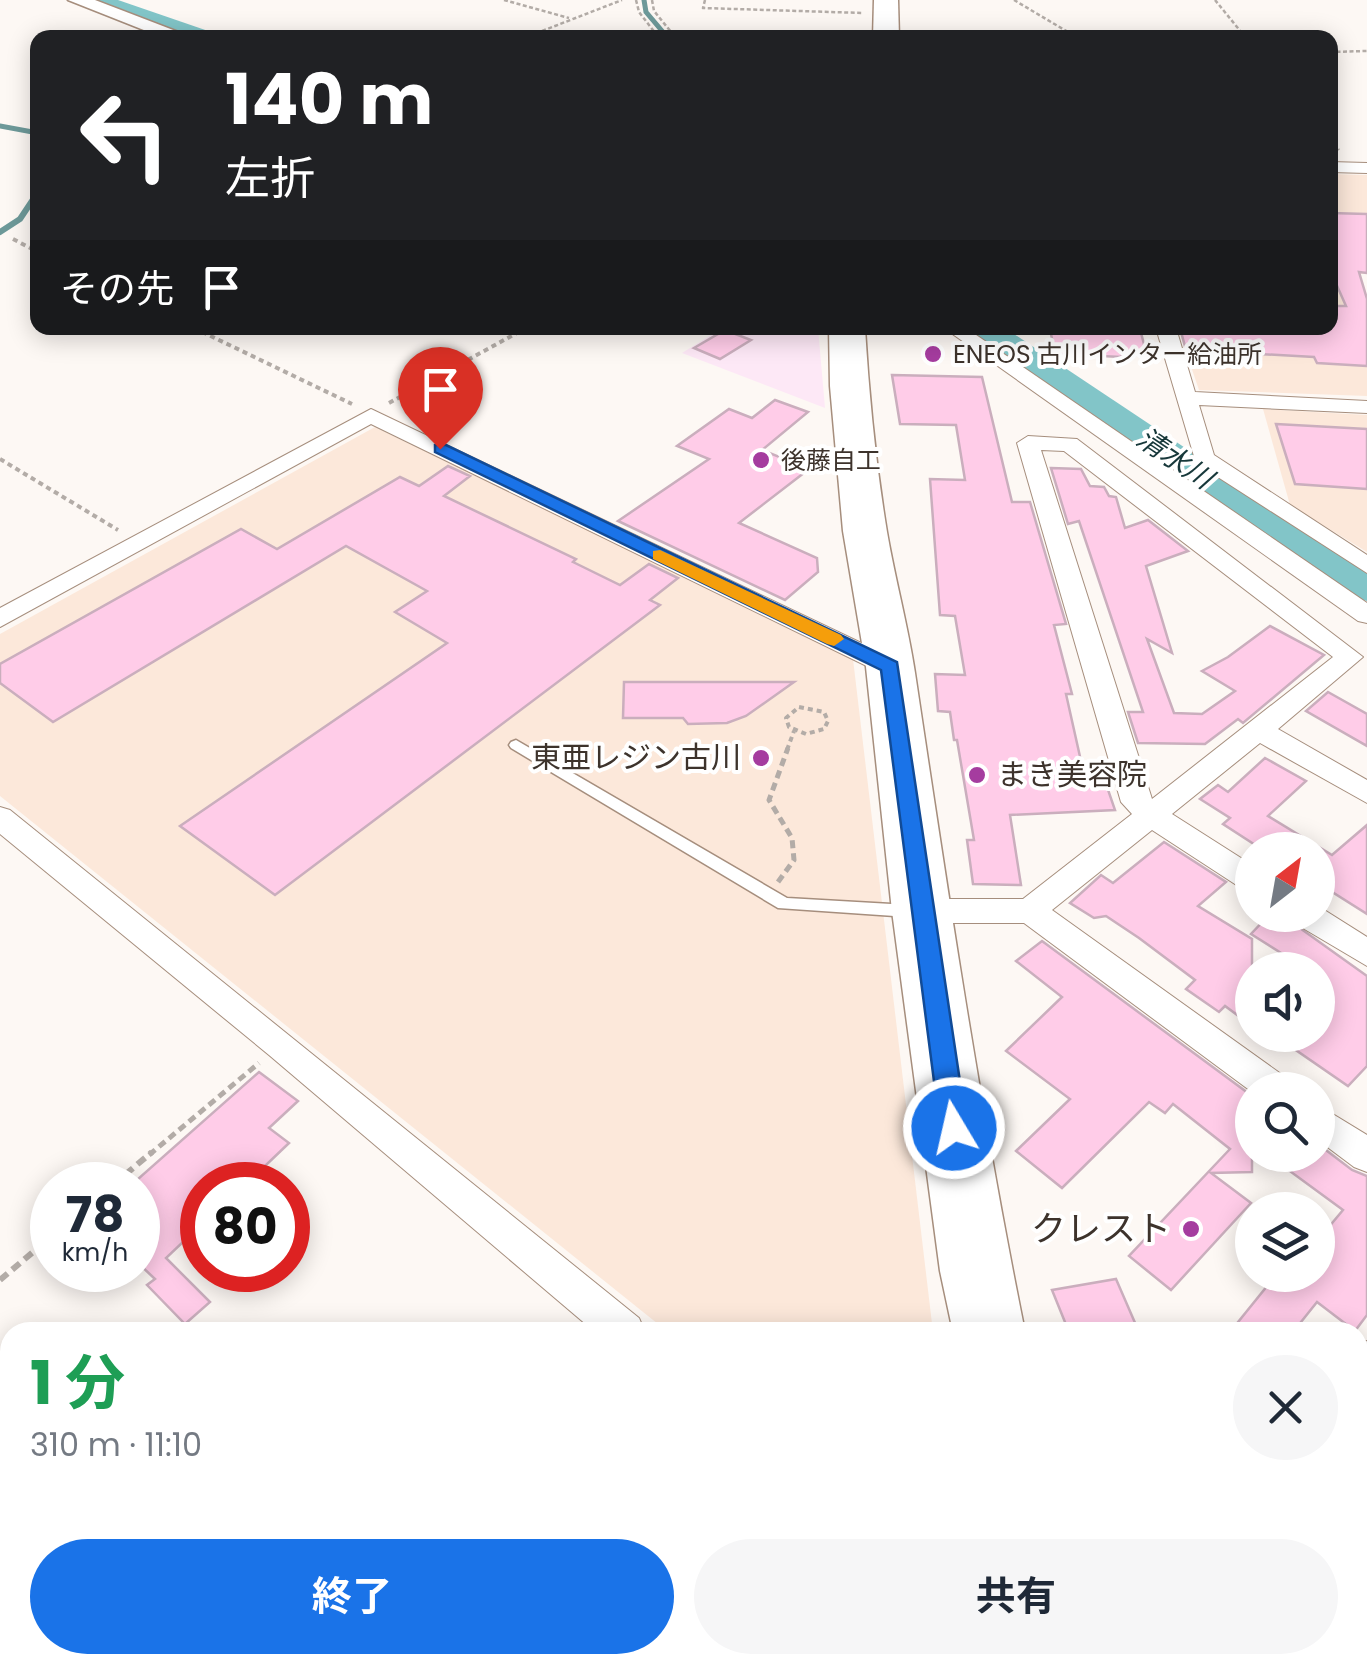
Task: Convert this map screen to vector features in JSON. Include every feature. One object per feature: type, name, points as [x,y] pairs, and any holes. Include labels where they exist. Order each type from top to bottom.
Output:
[{"type":"highway","points":[[847,335],[848,386],[865,531],[890,667],[975,1272],[987,1322]]},
{"type":"street","points":[[77,0],[161,30]]},
{"type":"street","points":[[1338,167],[1367,168]]},
{"type":"street","points":[[964,335],[1367,615]]},
{"type":"street","points":[[1168,335],[1204,458],[1367,566]]},
{"type":"street","points":[[1187,398],[1367,406]]},
{"type":"street","points":[[0,619],[371,414],[890,667]]},
{"type":"street","points":[[1030,912],[1152,814],[1350,657],[1069,444],[1028,443],[1136,802],[1152,814],[1235,869]]},
{"type":"street","points":[[1258,730],[1367,793]]},
{"type":"street","points":[[0,818],[613,1322]]},
{"type":"street","points":[[922,911],[1030,912],[1251,1072]]},
{"type":"street","points":[[1334,932],[1367,954]]},
{"type":"street","points":[[1335,1132],[1367,1156]]},
{"type":"lane","points":[[516,745],[784,904],[922,911]]},
{"type":"path","points":[[504,0],[572,19]]},
{"type":"path","points":[[544,30],[622,0]]},
{"type":"path","points":[[636,0],[639,12],[653,30]]},
{"type":"path","points":[[652,0],[654,11],[669,30]]},
{"type":"path","points":[[706,0],[703,8],[886,17]]},
{"type":"path","points":[[1014,0],[1065,30]]},
{"type":"path","points":[[1215,0],[1239,30]]},
{"type":"path","points":[[1338,52],[1367,52]]},
{"type":"path","points":[[12,239],[30,248]]},
{"type":"path","points":[[208,335],[371,414],[513,335]]},
{"type":"path","points":[[0,460],[140,542]]},
{"type":"path","points":[[812,707],[827,716],[827,725],[820,732],[794,731],[786,718],[793,710],[812,707]]},
{"type":"path","points":[[768,895],[794,860],[792,838],[769,800],[794,731]]},
{"type":"path","points":[[140,1162],[280,1045]]},
{"type":"path","points":[[0,1280],[30,1255]]},
{"type":"shaded area","points":[[1338,174],[1367,175],[1367,274],[1343,273],[1367,319],[1367,396],[1199,390],[1180,335],[1338,335]]},
{"type":"shaded area","points":[[711,335],[819,335],[825,408],[682,353]]},
{"type":"shaded area","points":[[1263,409],[1367,415],[1367,552],[1290,505]]},
{"type":"shaded area","points":[[375,427],[853,659],[932,1322],[656,1322],[0,796],[0,634]]},
{"type":"building","points":[[1338,213],[1367,214],[1367,273],[1359,272],[1367,299],[1367,366],[1317,363],[1314,357],[1186,350],[1182,335],[1338,335],[1338,306],[1346,306],[1338,288]]},
{"type":"building","points":[[716,335],[738,335],[751,340],[720,359],[694,348]]},
{"type":"building","points":[[1051,335],[1142,335],[1146,352],[1121,351],[1122,357],[1055,354]]},
{"type":"building","points":[[892,375],[982,377],[1012,502],[1030,502],[1066,624],[1054,625],[1072,694],[1066,694],[1085,779],[1104,778],[1115,810],[1010,815],[1021,885],[973,884],[967,840],[974,840],[957,740],[950,712],[938,711],[935,674],[965,675],[955,616],[940,615],[930,479],[965,480],[956,425],[900,424]]},
{"type":"building","points":[[775,400],[808,412],[762,450],[809,469],[739,523],[817,558],[818,572],[785,600],[618,521],[709,459],[677,446],[729,409],[752,418]]},
{"type":"building","points":[[1276,424],[1367,429],[1367,489],[1295,484]]},
{"type":"building","points":[[448,466],[470,476],[444,496],[576,559],[573,562],[620,585],[649,564],[678,578],[650,600],[660,605],[275,895],[180,826],[447,643],[395,612],[427,591],[346,546],[53,722],[0,683],[0,664],[241,529],[277,549],[400,477],[419,486]]},
{"type":"building","points":[[1051,468],[1081,469],[1090,486],[1104,487],[1109,496],[1116,497],[1125,528],[1148,520],[1188,551],[1146,566],[1172,653],[1147,639],[1174,713],[1202,714],[1235,691],[1202,671],[1270,626],[1324,655],[1243,723],[1238,719],[1205,744],[1138,743],[1128,712],[1143,712],[1079,521],[1068,524]]},
{"type":"building","points":[[624,682],[794,682],[746,716],[727,723],[688,724],[683,718],[623,718]]},
{"type":"building","points":[[1328,692],[1367,714],[1367,746],[1306,711]]},
{"type":"building","points":[[1265,758],[1306,781],[1268,816],[1294,832],[1235,832],[1223,824],[1230,818],[1200,799],[1218,785],[1228,792]]},
{"type":"building","points":[[1367,825],[1367,914],[1335,894],[1335,852]]},
{"type":"building","points":[[1164,842],[1226,882],[1198,906],[1252,939],[1252,952],[1235,952],[1235,1013],[1225,1006],[1219,1012],[1186,989],[1195,980],[1139,938],[1106,916],[1094,918],[1070,903],[1101,875],[1113,883]]},
{"type":"building","points":[[1305,932],[1333,952],[1280,952],[1251,934]]},
{"type":"building","points":[[1042,941],[1235,1083],[1235,1172],[1252,1172],[1211,1173],[1236,1192],[1235,1220],[1171,1290],[1129,1256],[1230,1149],[1173,1104],[1165,1113],[1149,1102],[1062,1188],[1016,1151],[1070,1099],[1006,1051],[1062,997],[1016,961]]},
{"type":"building","points":[[1335,953],[1367,976],[1367,1066],[1348,1086],[1335,1077],[1335,1072],[1328,1072],[1299,1052],[1335,1052]]},
{"type":"building","points":[[259,1072],[298,1101],[269,1128],[289,1143],[269,1162],[180,1162],[180,1245],[166,1258],[180,1272],[180,1292],[200,1292],[210,1302],[183,1322],[154,1292],[160,1292],[157,1162]]},
{"type":"building","points":[[1335,1157],[1367,1176],[1367,1315],[1362,1322],[1343,1322],[1317,1302],[1301,1322],[1238,1322],[1262,1292],[1335,1292],[1335,1220],[1343,1210],[1335,1204],[1335,1192],[1318,1192],[1291,1172],[1335,1172]]},
{"type":"building","points":[[1116,1279],[1135,1322],[1065,1322],[1052,1290]]},
{"type":"waterway","name":"清水川","points":[[96,0],[183,30]]},
{"type":"waterway","points":[[644,0],[646,12],[661,30]]},
{"type":"waterway","points":[[0,126],[30,132]]},
{"type":"waterway","points":[[0,232],[20,219],[30,204]]},
{"type":"waterway","name":"清水川","points":[[994,335],[1367,588]]},
{"type":"slow traffic","points":[[660,555],[834,639]]},
{"type":"place","name":"ENEOS 古川インター給油所","points":[[933,354]]},
{"type":"place","name":"後藤自工","points":[[761,460]]},
{"type":"place","name":"東亜レジン古川","points":[[761,758]]},
{"type":"place","name":"まき美容院","points":[[977,775]]},
{"type":"place","name":"クレスト","points":[[1191,1229]]},
{"type":"route","points":[[440,449],[890,667],[954,1128]]}]
